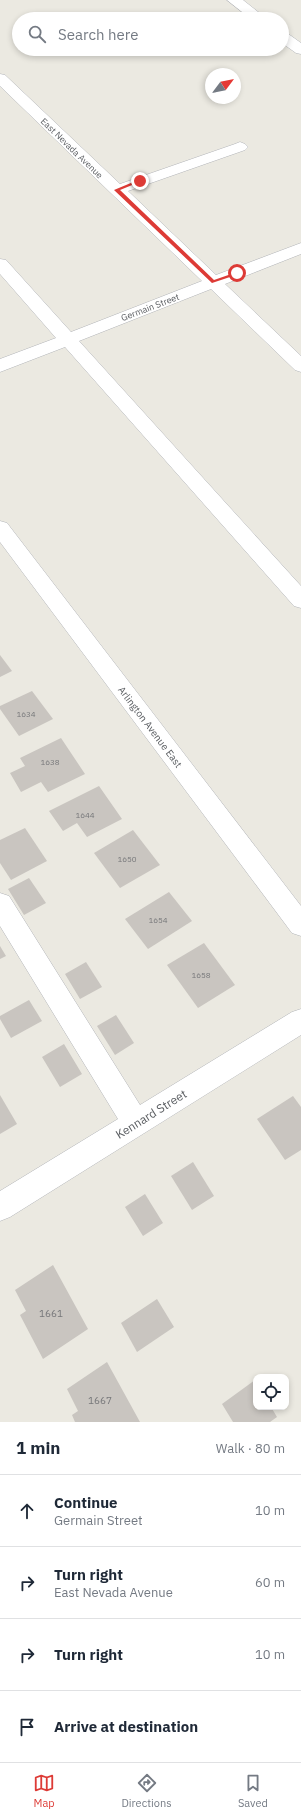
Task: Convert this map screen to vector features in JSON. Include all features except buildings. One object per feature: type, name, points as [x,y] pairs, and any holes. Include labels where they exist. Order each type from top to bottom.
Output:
[{"type":"street","points":[[234,0],[250,12]]},
{"type":"street","points":[[289,41],[301,50]]},
{"type":"street","name":"East Nevada Avenue","points":[[0,78],[301,366]]},
{"type":"street","points":[[116,190],[240,147]]},
{"type":"street","name":"Germain Street","points":[[0,366],[301,248]]},
{"type":"street","points":[[0,264],[301,600]]},
{"type":"street","name":"Arlington Avenue East","points":[[0,528],[301,926]]},
{"type":"street","points":[[0,904],[136,1123]]},
{"type":"street","name":"Kennard Street","points":[[0,1207],[301,1022]]},
{"type":"route","points":[[140,181],[116,190],[214,282],[237,273]]}]
